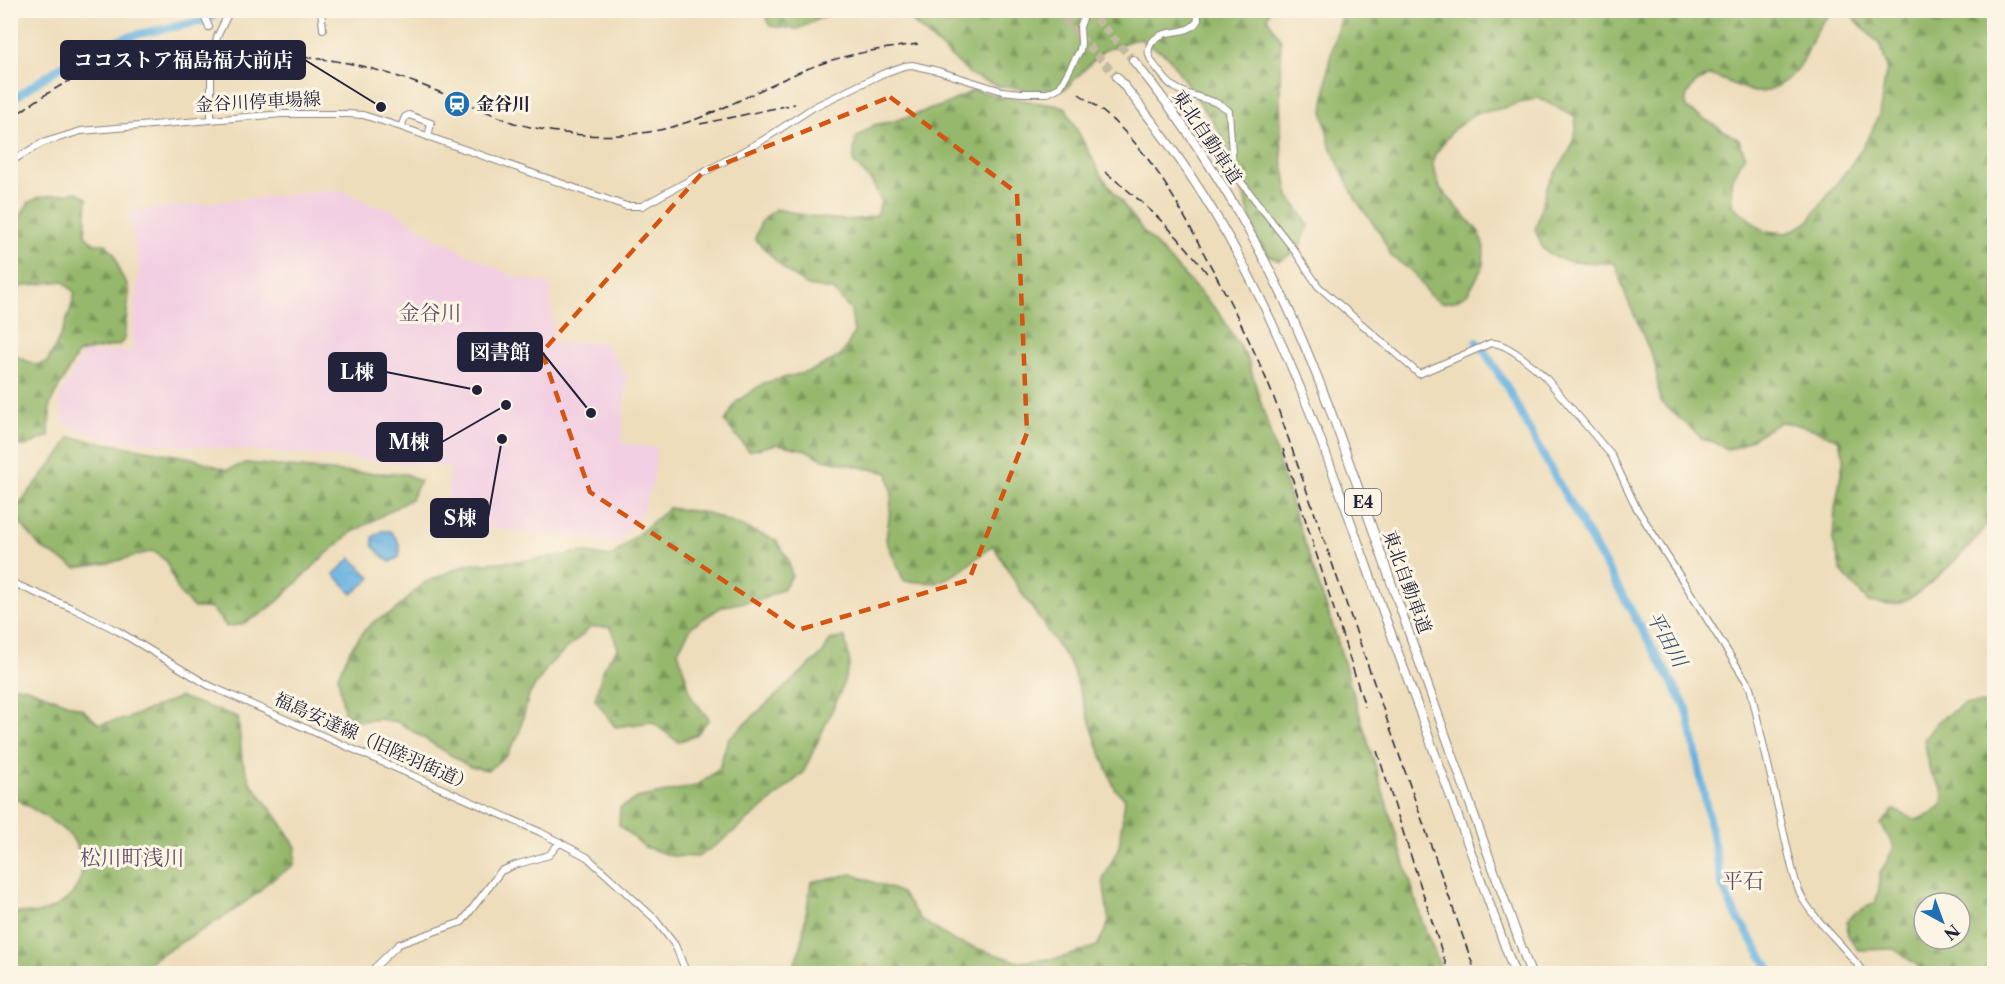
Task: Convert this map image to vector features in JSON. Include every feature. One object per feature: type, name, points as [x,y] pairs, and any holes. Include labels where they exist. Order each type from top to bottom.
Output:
[{"type":"highway","name":"東北自動車道","points":[[1133,60],[1176,116],[1225,190],[1266,264],[1296,328],[1356,485],[1531,974]]},
{"type":"highway","name":"東北自動車道","points":[[1118,77],[1167,142],[1220,224],[1246,269],[1279,338],[1340,493],[1515,974]]},
{"type":"street","points":[[202,10],[207,24]]},
{"type":"street","points":[[211,120],[211,72],[217,37],[230,10]]},
{"type":"street","points":[[321,10],[323,29]]},
{"type":"street","name":"金谷川停車場線","points":[[10,162],[42,143],[81,131],[282,114],[363,115],[626,206],[642,206],[760,142],[814,107],[882,74],[908,65],[938,71],[1002,91],[1040,93],[1055,91],[1060,87],[1069,66],[1080,50],[1080,27],[1086,10]]},
{"type":"street","points":[[1197,10],[1197,20],[1192,27],[1162,35],[1153,41],[1149,50],[1149,58],[1174,88],[1223,105],[1229,111],[1235,174],[1294,250],[1318,286],[1419,374],[1479,348],[1497,343],[1534,366],[1606,448],[1636,507],[1750,687],[1799,892],[1820,921],[1856,961],[1864,974]]},
{"type":"street","points":[[401,127],[405,117],[409,115],[431,123],[428,136]]},
{"type":"street","name":"福島安達線（旧陸羽街道）","points":[[10,582],[74,609],[118,631],[208,685],[560,842],[587,857],[654,918],[675,945],[687,974]]},
{"type":"street","points":[[368,974],[399,944],[462,921],[501,871],[549,855],[560,842]]},
{"type":"highlighted area","points":[[890,97],[1017,193],[1027,433],[969,580],[798,630],[590,492],[542,352],[703,172]]},
{"type":"shaded area","points":[[336,190],[349,193],[374,206],[391,209],[438,239],[512,276],[550,284],[554,343],[603,342],[627,376],[621,443],[657,448],[652,487],[640,516],[618,543],[445,522],[450,468],[111,440],[64,425],[59,398],[83,353],[131,351],[139,269],[128,211]]},
{"type":"green space","points":[[908,10],[1270,11],[1267,18],[1281,40],[1282,159],[1289,196],[1309,226],[1298,250],[1279,261],[1261,251],[1235,168],[1217,128],[1167,55],[1138,38],[1103,51],[1065,89],[1031,90],[998,86],[971,75],[907,17]]},
{"type":"green space","points":[[764,11],[835,11],[798,29],[770,26]]},
{"type":"green space","points":[[1342,11],[1837,11],[1824,20],[1819,27],[1798,69],[1774,87],[1755,92],[1710,75],[1695,84],[1687,96],[1686,108],[1739,140],[1745,155],[1731,181],[1732,205],[1764,231],[1787,233],[1807,223],[1853,162],[1869,137],[1879,115],[1887,67],[1881,46],[1847,11],[1994,11],[1994,516],[1950,566],[1909,599],[1894,605],[1868,602],[1841,571],[1833,540],[1835,509],[1844,457],[1838,438],[1816,430],[1780,422],[1738,447],[1727,449],[1704,440],[1660,401],[1655,363],[1626,296],[1615,263],[1572,262],[1557,258],[1543,249],[1535,230],[1548,184],[1570,150],[1576,130],[1575,116],[1538,98],[1475,114],[1453,130],[1434,156],[1433,166],[1440,188],[1479,232],[1484,248],[1483,266],[1467,294],[1455,301],[1441,303],[1429,295],[1414,273],[1391,256],[1380,233],[1356,200],[1330,146],[1323,112],[1329,62]]},
{"type":"green space","points":[[974,90],[1065,107],[1101,175],[1144,232],[1220,314],[1248,360],[1294,512],[1336,636],[1423,924],[1443,973],[791,973],[801,946],[811,882],[852,874],[902,893],[920,919],[954,941],[1019,962],[1061,958],[1097,946],[1109,922],[1103,880],[1119,846],[1125,799],[1115,789],[1071,665],[1023,595],[993,545],[959,572],[937,583],[904,581],[886,540],[892,494],[888,473],[823,459],[806,450],[777,444],[749,451],[725,422],[736,402],[764,383],[811,371],[841,356],[854,333],[851,310],[833,290],[808,286],[785,270],[755,239],[761,222],[775,209],[839,220],[877,215],[881,201],[872,182],[854,163],[856,138],[874,125],[947,104]]},
{"type":"green space","points":[[77,192],[87,198],[85,235],[95,244],[106,244],[115,255],[120,273],[127,284],[129,295],[124,340],[119,345],[78,353],[50,404],[49,436],[25,446],[11,445],[11,354],[36,365],[47,362],[64,329],[75,293],[63,281],[23,286],[11,291],[11,232],[29,202],[40,197]]},
{"type":"green space","points":[[70,437],[192,458],[227,470],[246,463],[343,472],[406,474],[420,481],[411,499],[351,533],[276,603],[242,624],[227,627],[211,608],[194,608],[179,593],[166,561],[153,551],[109,563],[76,568],[41,548],[21,524],[16,508],[62,451]]},
{"type":"green space","points":[[669,508],[707,513],[776,540],[788,559],[792,576],[783,589],[763,599],[723,606],[692,626],[678,651],[692,698],[709,719],[696,735],[678,742],[652,722],[615,727],[595,699],[604,666],[618,648],[610,627],[591,627],[549,665],[529,695],[519,734],[507,755],[488,770],[470,767],[398,722],[379,719],[360,721],[345,717],[338,676],[350,650],[376,620],[392,613],[424,583],[467,564],[532,560],[582,552],[611,557]]},
{"type":"green space","points":[[845,637],[850,664],[840,693],[803,773],[763,808],[698,857],[672,856],[645,847],[619,825],[620,808],[637,798],[696,786],[719,769],[728,739],[823,653],[830,640]]},
{"type":"green space","points":[[11,685],[27,688],[82,709],[99,724],[128,718],[180,697],[238,717],[242,760],[250,782],[277,817],[296,847],[294,865],[227,915],[156,957],[136,973],[11,973],[11,912],[38,913],[62,903],[77,886],[82,865],[80,853],[70,836],[56,824],[15,798],[11,792]]},
{"type":"green space","points":[[1994,703],[1994,973],[1924,973],[1894,949],[1858,950],[1848,935],[1847,921],[1856,912],[1875,903],[1880,874],[1894,847],[1881,824],[1894,810],[1916,820],[1932,814],[1942,805],[1943,790],[1930,772],[1924,739],[1939,720],[1964,704]]},
{"type":"water","points":[[382,531],[390,531],[400,546],[399,557],[390,562],[373,546],[373,537]]},
{"type":"water","points":[[351,558],[371,578],[352,594],[334,574]]},
{"type":"waterway","points":[[10,98],[19,95],[66,63],[95,47],[138,34],[209,20],[218,10]]},
{"type":"waterway","name":"平田川","points":[[1477,342],[1507,387],[1540,450],[1687,709],[1722,885],[1733,910],[1773,974]]},
{"type":"tunnel","points":[[1056,10],[1117,77]]},
{"type":"tunnel","points":[[1088,10],[1133,60]]},
{"type":"railway","points":[[10,120],[61,85],[99,68],[139,57],[213,54],[339,61],[406,79],[514,123],[577,134],[625,135],[685,123],[834,59],[918,44]]},
{"type":"railway","points":[[1079,94],[1122,129],[1155,168],[1195,236],[1254,351],[1277,406],[1476,974]]},
{"type":"railway","points":[[700,124],[795,104]]},
{"type":"railway","points":[[1105,172],[1161,221],[1209,276]]},
{"type":"railway","points":[[1283,449],[1365,707]]},
{"type":"railway","points":[[1377,751],[1449,974]]},
{"type":"place","name":"金谷川","points":[[457,104]]},
{"type":"place","name":"ココストア福島福大前店","points":[[381,107]]},
{"type":"place","name":"L棟","points":[[477,390]]},
{"type":"place","name":"M棟","points":[[506,405]]},
{"type":"place","name":"図書館","points":[[591,413]]},
{"type":"place","name":"S棟","points":[[502,439]]},
{"type":"district","name":"金谷川","points":[[430,312]]},
{"type":"district","name":"松川町浅川","points":[[132,857]]},
{"type":"district","name":"平石","points":[[1743,880]]}]
